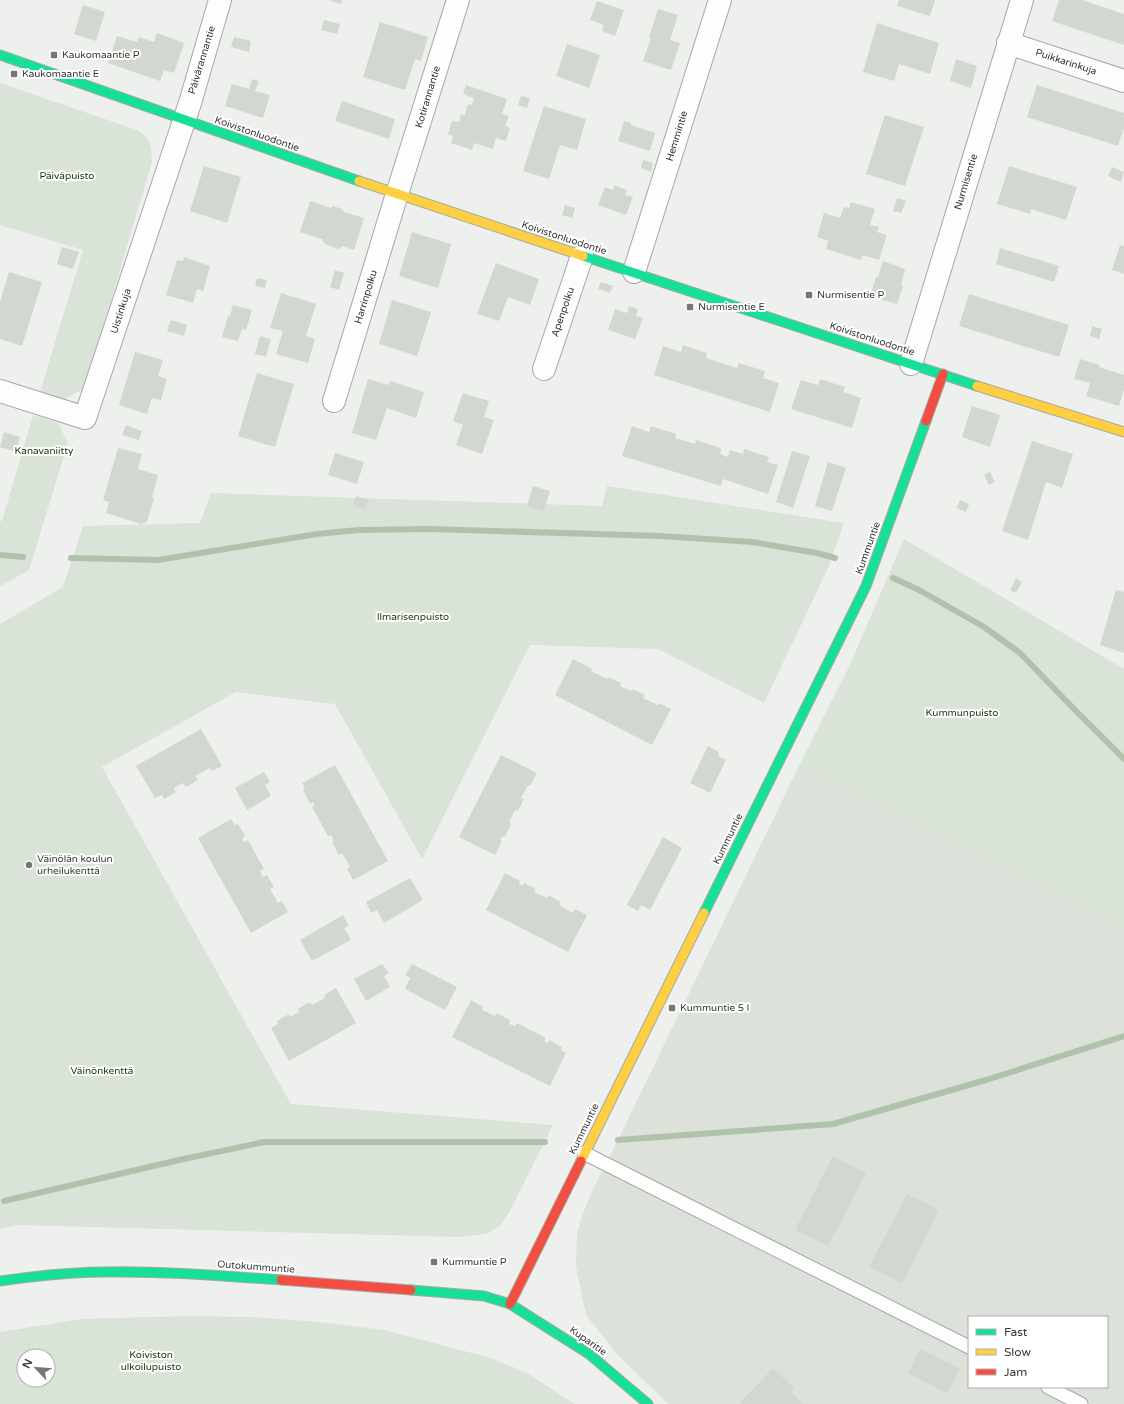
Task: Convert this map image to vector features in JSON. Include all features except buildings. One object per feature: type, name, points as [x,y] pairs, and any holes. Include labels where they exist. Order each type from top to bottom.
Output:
[{"type":"street","name":"Päivärannantie","points":[[184,120],[220,0]]},
{"type":"street","name":"Kotirannantie","points":[[397,194],[458,0]]},
{"type":"street","name":"Hemmintie","points":[[634,272],[720,0]]},
{"type":"street","name":"Nurmisentie","points":[[911,364],[1022,0]]},
{"type":"street","name":"Puikkarinkuja","points":[[1008,43],[1124,81]]},
{"type":"street","name":"Koivistonluodontie","points":[[0,54],[397,194],[911,364],[1124,432]]},
{"type":"street","name":"Uistinkuja","points":[[0,392],[85,418],[184,120]]},
{"type":"street","name":"Harrinpolku","points":[[334,401],[397,194]]},
{"type":"street","name":"Apenpolku","points":[[544,369],[582,256]]},
{"type":"street","name":"Kummuntie","points":[[510,1304],[866,586],[912,463],[943,374]]},
{"type":"street","name":"Outokummuntie","points":[[0,1281],[52,1274],[133,1272],[190,1273],[484,1296],[510,1304]]},
{"type":"street","name":"Kuparitie","points":[[510,1304],[589,1354],[648,1404]]},
{"type":"lane","points":[[584,1153],[968,1346]]},
{"type":"lane","points":[[1050,1388],[1081,1404]]},
{"type":"shaded area","points":[[799,766],[1124,929],[1124,1404],[668,1404],[618,1355],[586,1315],[576,1266],[577,1233],[592,1191]]},
{"type":"green space","name":"Päiväpuisto","points":[[0,83],[137,130],[146,136],[151,147],[152,162],[85,388],[65,399],[40,392],[83,250],[0,225]]},
{"type":"green space","name":"Kanavaniitty","points":[[33,415],[58,423],[68,443],[29,570],[0,586],[0,521],[2,521]]},
{"type":"green space","name":"Ilmarisenpuisto","points":[[607,486],[844,523],[828,568],[764,703],[658,649],[530,645],[422,859],[335,704],[236,692],[102,767],[291,1104],[553,1125],[510,1211],[500,1226],[486,1234],[459,1237],[17,1225],[0,1229],[0,624],[63,587],[83,526],[200,523],[211,493],[602,506]]},
{"type":"green space","name":"Kummunpuisto","points":[[904,539],[1124,669],[1124,929],[799,766],[848,669]]},
{"type":"green space","name":"Koiviston ulkoilupuisto","points":[[187,1316],[252,1317],[319,1322],[384,1330],[491,1358],[527,1373],[575,1404],[0,1404],[0,1332],[81,1319]]},
{"type":"waterway","points":[[71,558],[158,560],[317,534],[358,530],[430,529],[660,536],[752,542],[817,553],[835,558]]},
{"type":"waterway","points":[[0,555],[23,557]]},
{"type":"waterway","points":[[893,578],[919,590],[984,627],[1020,653],[1124,759]]},
{"type":"waterway","points":[[618,1140],[833,1124],[986,1080],[1124,1036]]},
{"type":"waterway","points":[[4,1201],[179,1160],[264,1142],[545,1142]]},
{"type":"traffic: fast","points":[[0,55],[359,181]]},
{"type":"traffic: fast","points":[[583,256],[977,386]]},
{"type":"traffic: fast","points":[[704,913],[866,586],[926,421]]},
{"type":"traffic: fast","points":[[0,1281],[39,1276],[93,1272],[150,1272],[281,1280]]},
{"type":"traffic: fast","points":[[411,1290],[484,1296],[510,1304],[589,1354],[648,1404]]},
{"type":"traffic: slow","points":[[359,181],[583,256]]},
{"type":"traffic: slow","points":[[977,386],[1124,432]]},
{"type":"traffic: slow","points":[[581,1161],[704,913]]},
{"type":"traffic: jam","points":[[926,421],[943,374]]},
{"type":"traffic: jam","points":[[510,1304],[581,1161]]},
{"type":"traffic: jam","points":[[281,1280],[411,1290]]},
{"type":"place","name":"Kaukomaantie P","points":[[54,55]]},
{"type":"place","name":"Kaukomaantie E","points":[[14,74]]},
{"type":"place","name":"Nurmisentie P","points":[[809,295]]},
{"type":"place","name":"Nurmisentie E","points":[[690,307]]},
{"type":"place","name":"Väinölän koulun urheilukenttä","points":[[29,865]]},
{"type":"place","name":"Kummuntie 5 I","points":[[672,1008]]},
{"type":"place","name":"Kummuntie P","points":[[434,1262]]},
{"type":"park label","name":"Väinönkenttä","points":[[102,1071]]}]
